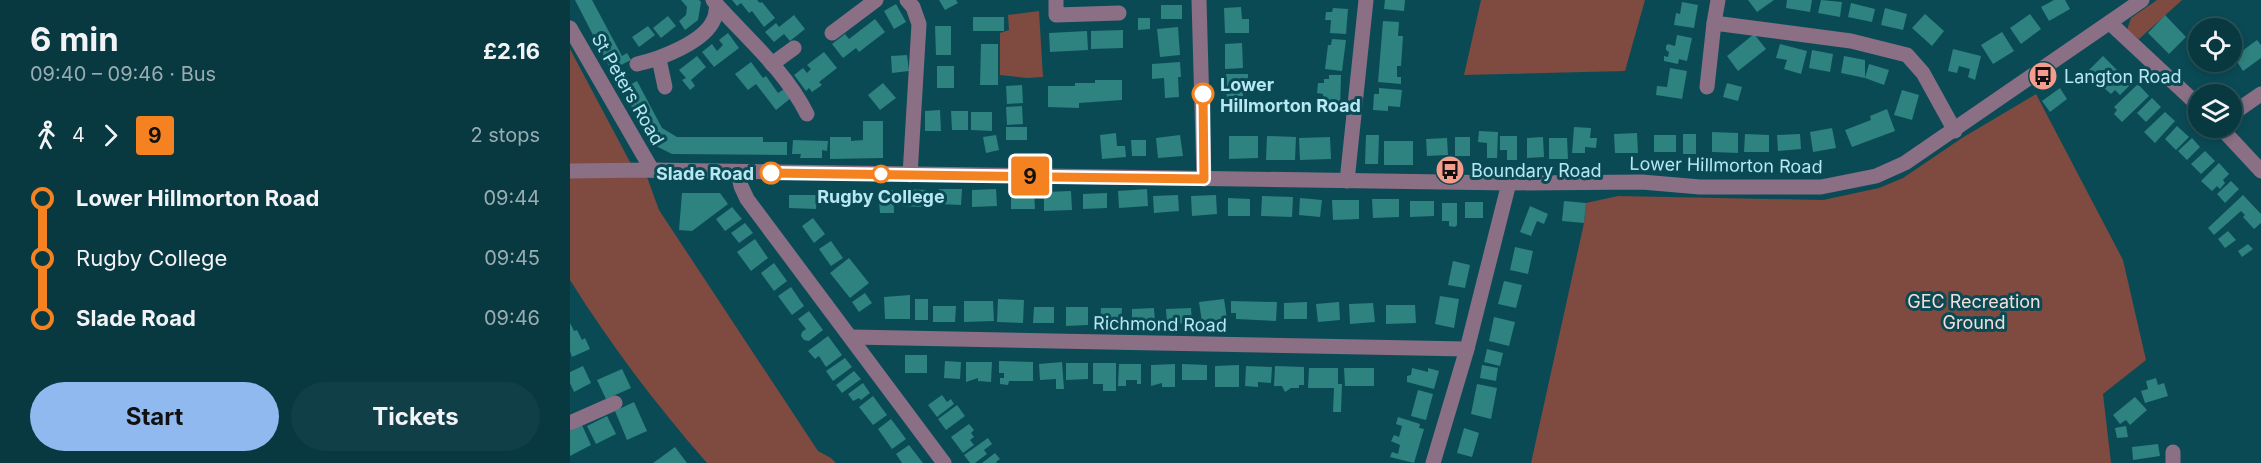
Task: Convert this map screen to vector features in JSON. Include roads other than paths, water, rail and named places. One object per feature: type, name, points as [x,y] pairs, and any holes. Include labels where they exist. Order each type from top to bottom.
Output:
[{"type":"street","points":[[832,33],[876,0]]},
{"type":"street","points":[[908,0],[919,24],[910,175]]},
{"type":"street","points":[[1199,0],[1204,179]]},
{"type":"street","points":[[1347,181],[1366,0]]},
{"type":"street","points":[[1707,87],[1718,0]]},
{"type":"street","name":"Lower Hillmorton Road","points":[[570,171],[648,170],[1509,183],[1642,182],[1700,187],[1821,187],[1876,176],[1905,163],[2142,0]]},
{"type":"street","points":[[637,64],[659,60],[707,30],[715,19],[715,2]]},
{"type":"street","points":[[715,2],[772,64],[807,114]]},
{"type":"street","points":[[1056,7],[1119,13]]},
{"type":"street","points":[[1714,22],[1851,41],[1907,55],[1923,73],[1955,130]]},
{"type":"street","points":[[2110,23],[2188,96]]},
{"type":"street","name":"St Peters Road","points":[[570,28],[648,170]]},
{"type":"street","points":[[772,64],[794,48]]},
{"type":"street","points":[[659,60],[665,87]]},
{"type":"street","points":[[2242,107],[2261,93]]},
{"type":"street","points":[[2230,138],[2261,171]]},
{"type":"street","points":[[738,172],[747,199],[944,463]]},
{"type":"street","points":[[1433,463],[1467,349],[1509,183]]},
{"type":"street","name":"Richmond Road","points":[[852,337],[1467,349]]},
{"type":"street","points":[[570,423],[615,403]]},
{"type":"place","name":"Langton Road","points":[[2043,76]]},
{"type":"place","name":"Lower Hillmorton Road","points":[[1203,94]]},
{"type":"place","name":"Boundary Road","points":[[1450,170]]},
{"type":"place","name":"Slade Road","points":[[771,173]]},
{"type":"place","name":"Rugby College","points":[[881,174]]},
{"type":"park label","name":"GEC Recreation Ground","points":[[1974,311]]}]
